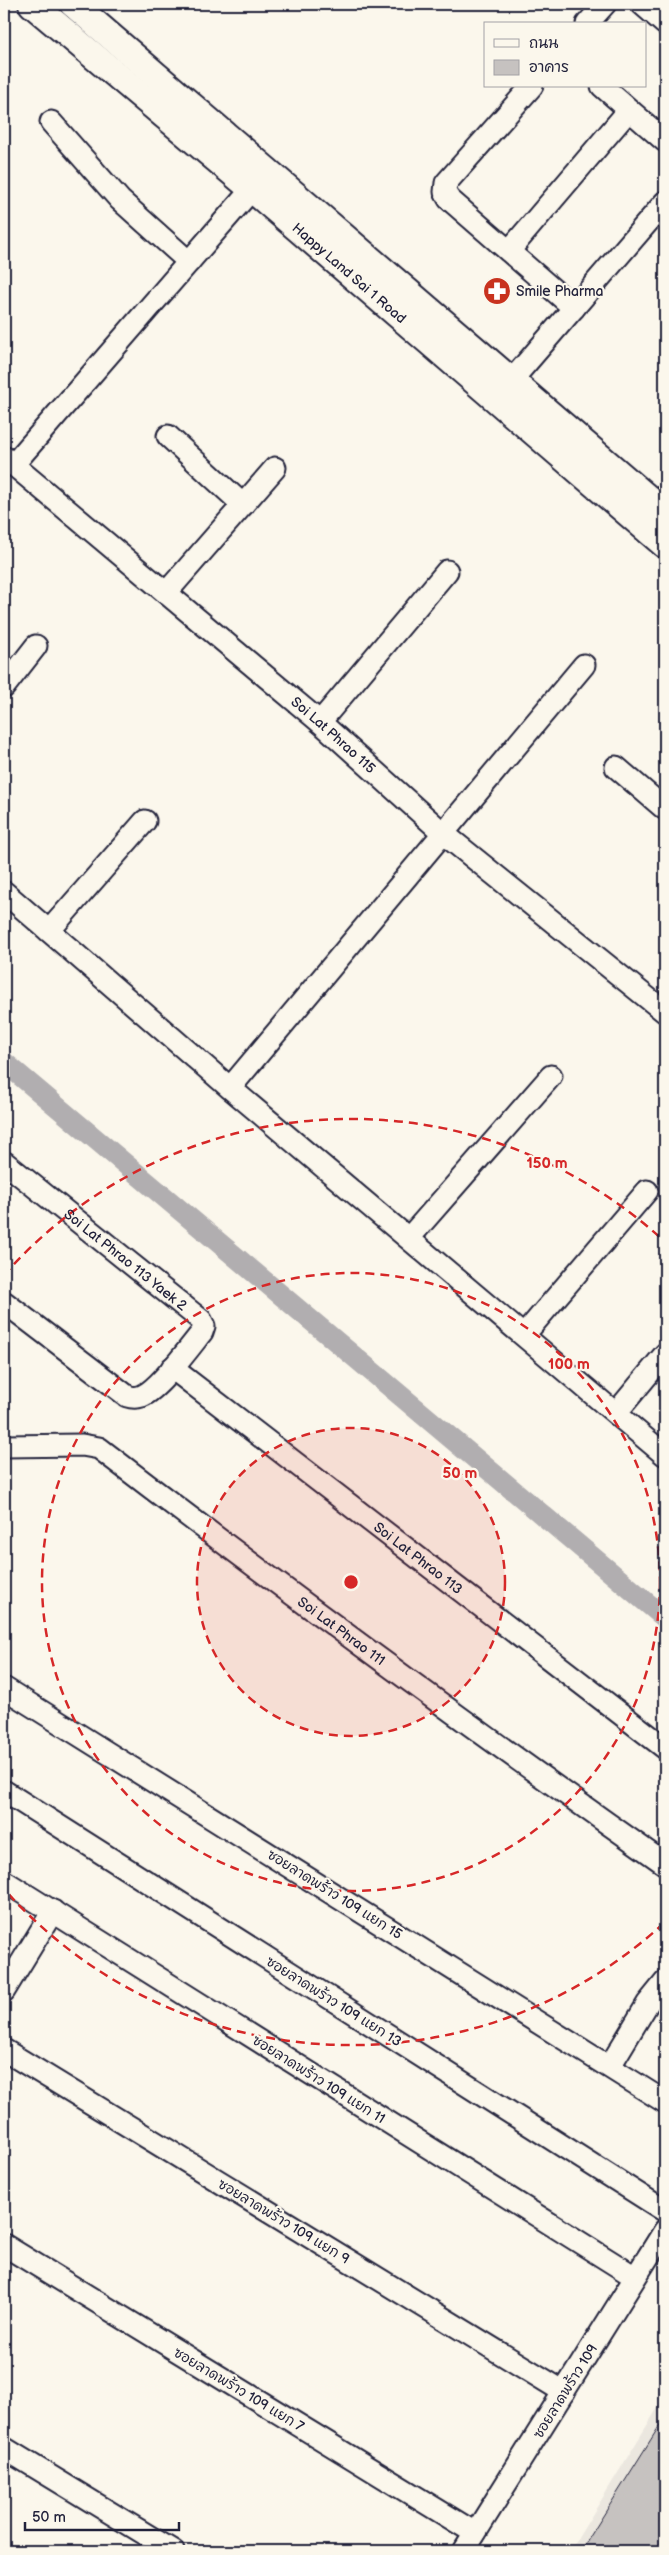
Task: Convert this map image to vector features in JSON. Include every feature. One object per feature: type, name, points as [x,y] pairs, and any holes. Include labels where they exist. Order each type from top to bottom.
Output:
[{"type":"street","name":"Happy Land Sai 1 Road","points":[[32,4],[252,189],[428,325]]},
{"type":"street","name":"Happy Land Sai 1 Road","points":[[73,4],[428,325],[503,390],[665,545]]},
{"type":"street","points":[[590,22],[605,4]]},
{"type":"street","points":[[642,4],[665,24]]},
{"type":"street","points":[[530,88],[446,183],[445,192],[449,199],[574,308]]},
{"type":"street","points":[[604,88],[665,141]]},
{"type":"street","points":[[509,251],[629,110]]},
{"type":"street","points":[[51,122],[120,200],[189,262]]},
{"type":"street","points":[[8,461],[189,262],[252,189]]},
{"type":"street","points":[[503,390],[665,202]]},
{"type":"street","name":"Happy Land Sai 1 Road","points":[[503,390],[665,513]]},
{"type":"street","points":[[168,436],[243,505]]},
{"type":"street","name":"Soi Lat Phrao 115","points":[[8,461],[320,722],[444,834],[665,1012]]},
{"type":"street","points":[[166,593],[276,468]]},
{"type":"street","points":[[320,722],[447,571]]},
{"type":"street","points":[[4,687],[36,646]]},
{"type":"street","points":[[230,1088],[584,665]]},
{"type":"street","points":[[616,767],[665,809]]},
{"type":"street","points":[[49,931],[145,821]]},
{"type":"street","points":[[4,892],[230,1088],[665,1455]]},
{"type":"street","points":[[409,1238],[551,1076]]},
{"type":"street","name":"Soi Lat Phrao 113 Yaek 2","points":[[4,1162],[201,1320],[204,1326],[202,1332],[172,1368],[144,1395],[134,1398],[127,1396],[4,1302]]},
{"type":"street","points":[[524,1335],[647,1191]]},
{"type":"street","points":[[616,1414],[665,1354]]},
{"type":"street","name":"Soi Lat Phrao 113","points":[[172,1368],[665,1748]]},
{"type":"street","name":"Soi Lat Phrao 111","points":[[4,1446],[82,1445],[99,1448],[261,1573],[477,1732],[665,1864]]},
{"type":"street","name":"ซอยลาดพร้าว 109 แยก 15","points":[[4,1688],[665,2102]]},
{"type":"street","name":"ซอยลาดพร้าว 109 แยก 13","points":[[4,1791],[665,2210]]},
{"type":"street","name":"ซอยลาดพร้าว 109 แยก 11","points":[[4,1881],[635,2277]]},
{"type":"street","points":[[4,1991],[53,1912]]},
{"type":"street","points":[[610,2066],[648,2003],[665,1982]]},
{"type":"street","name":"ซอยลาดพร้าว 109 แยก 9","points":[[4,2050],[564,2392]]},
{"type":"street","name":"ซอยลาดพร้าว 109","points":[[469,2542],[665,2230]]},
{"type":"street","name":"ซอยลาดพร้าว 109 แยก 7","points":[[4,2245],[469,2542]]},
{"type":"street","points":[[4,2448],[173,2551]]},
{"type":"shaded area","points":[[665,2396],[665,2551],[570,2551]]},
{"type":"building","points":[[665,2417],[665,2551],[581,2551]]},
{"type":"waterway","points":[[4,1062],[665,1618]]},
{"type":"place","name":"Smile Pharma","points":[[497,291]]}]
